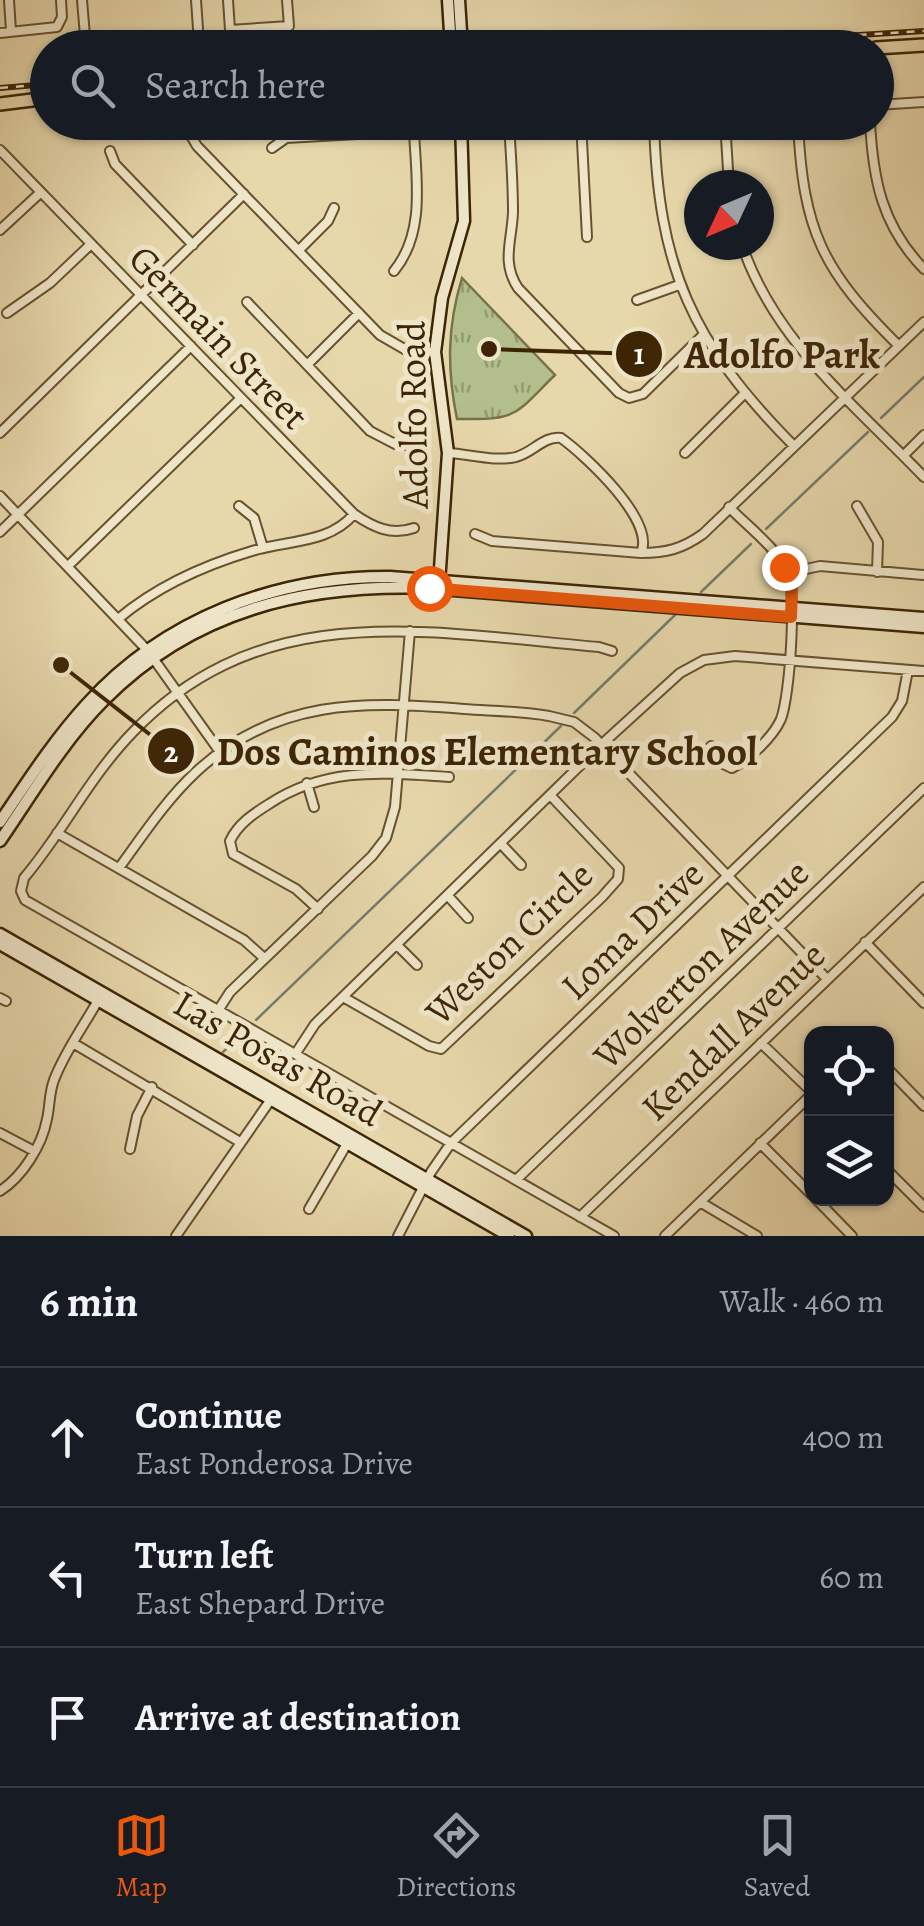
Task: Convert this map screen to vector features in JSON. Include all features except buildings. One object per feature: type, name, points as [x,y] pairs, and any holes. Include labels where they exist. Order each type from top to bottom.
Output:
[{"type":"main road","points":[[448,0],[450,30]]},
{"type":"main road","points":[[460,0],[461,30]]},
{"type":"main road","points":[[894,47],[924,45]]},
{"type":"main road","points":[[0,104],[30,100]]},
{"type":"main road","name":"Adolfo Road","points":[[439,585],[448,453],[435,352],[442,298],[464,221],[461,140]]},
{"type":"main road","points":[[0,822],[72,720],[110,681],[150,654],[272,601],[352,588],[439,585],[924,618]]},
{"type":"main road","points":[[792,612],[924,627]]},
{"type":"main road","points":[[0,842],[82,725],[150,654]]},
{"type":"main road","name":"Las Posas Road","points":[[0,934],[100,997]]},
{"type":"main road","name":"Las Posas Road","points":[[0,944],[426,1183],[509,1236]]},
{"type":"main road","name":"Las Posas Road","points":[[274,1096],[348,1142],[526,1236]]},
{"type":"street","points":[[9,0],[11,31]]},
{"type":"street","points":[[0,33],[53,28],[60,24],[61,0]]},
{"type":"street","points":[[82,0],[84,30]]},
{"type":"street","points":[[196,0],[198,30]]},
{"type":"street","points":[[228,0],[230,30],[289,26],[287,0]]},
{"type":"street","points":[[894,104],[924,102]]},
{"type":"street","points":[[194,140],[396,346],[413,352],[435,352]]},
{"type":"street","points":[[272,148],[283,140]]},
{"type":"street","points":[[394,271],[408,250],[415,224],[414,140]]},
{"type":"street","points":[[510,140],[512,212],[507,257],[512,278],[619,392],[634,398],[643,394],[703,335]]},
{"type":"street","points":[[582,140],[588,237]]},
{"type":"street","points":[[655,140],[662,223],[679,286],[703,335],[744,394],[794,446]]},
{"type":"street","points":[[726,140],[728,170]]},
{"type":"street","points":[[799,140],[804,197],[821,249],[850,295],[898,346]]},
{"type":"street","points":[[871,140],[882,208],[898,238],[924,268]]},
{"type":"street","points":[[110,151],[114,164],[193,245]]},
{"type":"street","name":"Germain Street","points":[[1,153],[354,514],[381,529],[397,532],[414,528]]},
{"type":"street","points":[[0,230],[40,194]]},
{"type":"street","points":[[0,433],[244,194]]},
{"type":"street","points":[[299,250],[328,220],[334,208]]},
{"type":"street","points":[[6,313],[50,283],[90,245]]},
{"type":"street","points":[[748,260],[781,325],[924,477]]},
{"type":"street","points":[[637,300],[679,286]]},
{"type":"street","points":[[247,302],[370,431],[395,444],[416,446]]},
{"type":"street","points":[[307,365],[360,313]]},
{"type":"street","points":[[475,534],[492,541],[640,552],[671,551],[692,542],[924,322]]},
{"type":"street","points":[[0,532],[192,346]]},
{"type":"street","points":[[685,453],[744,394]]},
{"type":"street","points":[[68,566],[241,398]]},
{"type":"street","points":[[0,414],[9,424]]},
{"type":"street","points":[[904,456],[924,436]]},
{"type":"street","points":[[448,453],[510,458],[527,453],[550,437],[564,440],[635,514],[643,533],[640,552]]},
{"type":"street","points":[[0,496],[150,654],[220,752]]},
{"type":"street","points":[[240,506],[254,518],[263,548]]},
{"type":"street","points":[[857,506],[878,542],[877,572]]},
{"type":"street","points":[[711,746],[719,762],[732,768],[772,733],[782,714],[789,660],[792,612],[788,573],[729,508]]},
{"type":"street","points":[[118,619],[179,580],[263,548],[332,533],[354,514]]},
{"type":"street","points":[[788,573],[820,566],[922,575]]},
{"type":"street","points":[[612,650],[410,631],[345,631],[300,639],[243,657],[178,692],[120,746],[24,878],[21,894],[614,1236]]},
{"type":"street","points":[[219,1010],[230,992],[386,838],[393,820],[410,631]]},
{"type":"street","points":[[296,1053],[311,1029],[342,997],[680,673],[724,656],[924,671]]},
{"type":"street","name":"Loma Drive","points":[[398,1236],[452,1143],[892,718],[902,701],[908,670]]},
{"type":"street","points":[[119,868],[168,802],[220,752],[249,735],[307,712],[348,704],[404,704],[549,716],[574,722],[601,745],[827,979]]},
{"type":"street","points":[[318,909],[296,889],[236,857],[230,844],[236,830],[257,812],[307,783],[354,773],[448,777]]},
{"type":"street","points":[[307,783],[314,807]]},
{"type":"street","name":"Wolverton Avenue","points":[[516,1180],[924,788]]},
{"type":"street","name":"Weston Circle","points":[[342,997],[441,1049],[602,897],[618,879],[617,865],[551,796]]},
{"type":"street","points":[[56,833],[244,940],[264,958]]},
{"type":"street","points":[[502,845],[522,865]]},
{"type":"street","name":"Kendall Avenue","points":[[580,1216],[924,887]]},
{"type":"street","points":[[448,897],[468,918]]},
{"type":"street","points":[[865,942],[924,1003]]},
{"type":"street","points":[[398,946],[417,965]]},
{"type":"street","points":[[0,1192],[19,1175],[34,1151],[46,1125],[54,1080],[100,997]]},
{"type":"street","points":[[762,1042],[804,1085]]},
{"type":"street","points":[[73,1043],[240,1142]]},
{"type":"street","points":[[894,1075],[924,1106]]},
{"type":"street","points":[[130,1149],[134,1125],[152,1088]]},
{"type":"street","points":[[176,1236],[274,1096]]},
{"type":"street","points":[[664,1236],[804,1101]]},
{"type":"street","points":[[0,1133],[34,1151]]},
{"type":"street","points":[[309,1209],[348,1142]]},
{"type":"street","points":[[760,1143],[804,1188]]},
{"type":"street","points":[[894,1177],[924,1207]]},
{"type":"street","points":[[700,1202],[757,1236]]},
{"type":"street","points":[[822,1206],[852,1236]]},
{"type":"green space","points":[[462,278],[555,375],[514,413],[457,419],[450,348]]},
{"type":"waterway","points":[[881,418],[924,377]]},
{"type":"waterway","points":[[766,529],[868,432]]},
{"type":"waterway","points":[[701,592],[751,544]]},
{"type":"waterway","points":[[574,713],[675,615]]},
{"type":"waterway","points":[[256,1020],[561,726]]},
{"type":"waterway","points":[[223,1052],[243,1033]]},
{"type":"railway","points":[[894,33],[924,31]]},
{"type":"railway","points":[[0,88],[30,86]]},
{"type":"place","name":"Adolfo Park","points":[[489,349]]},
{"type":"place","name":"Dos Caminos Elementary School","points":[[61,665]]},
{"type":"route","points":[[429,588],[791,617],[792,587],[784,567]]}]
